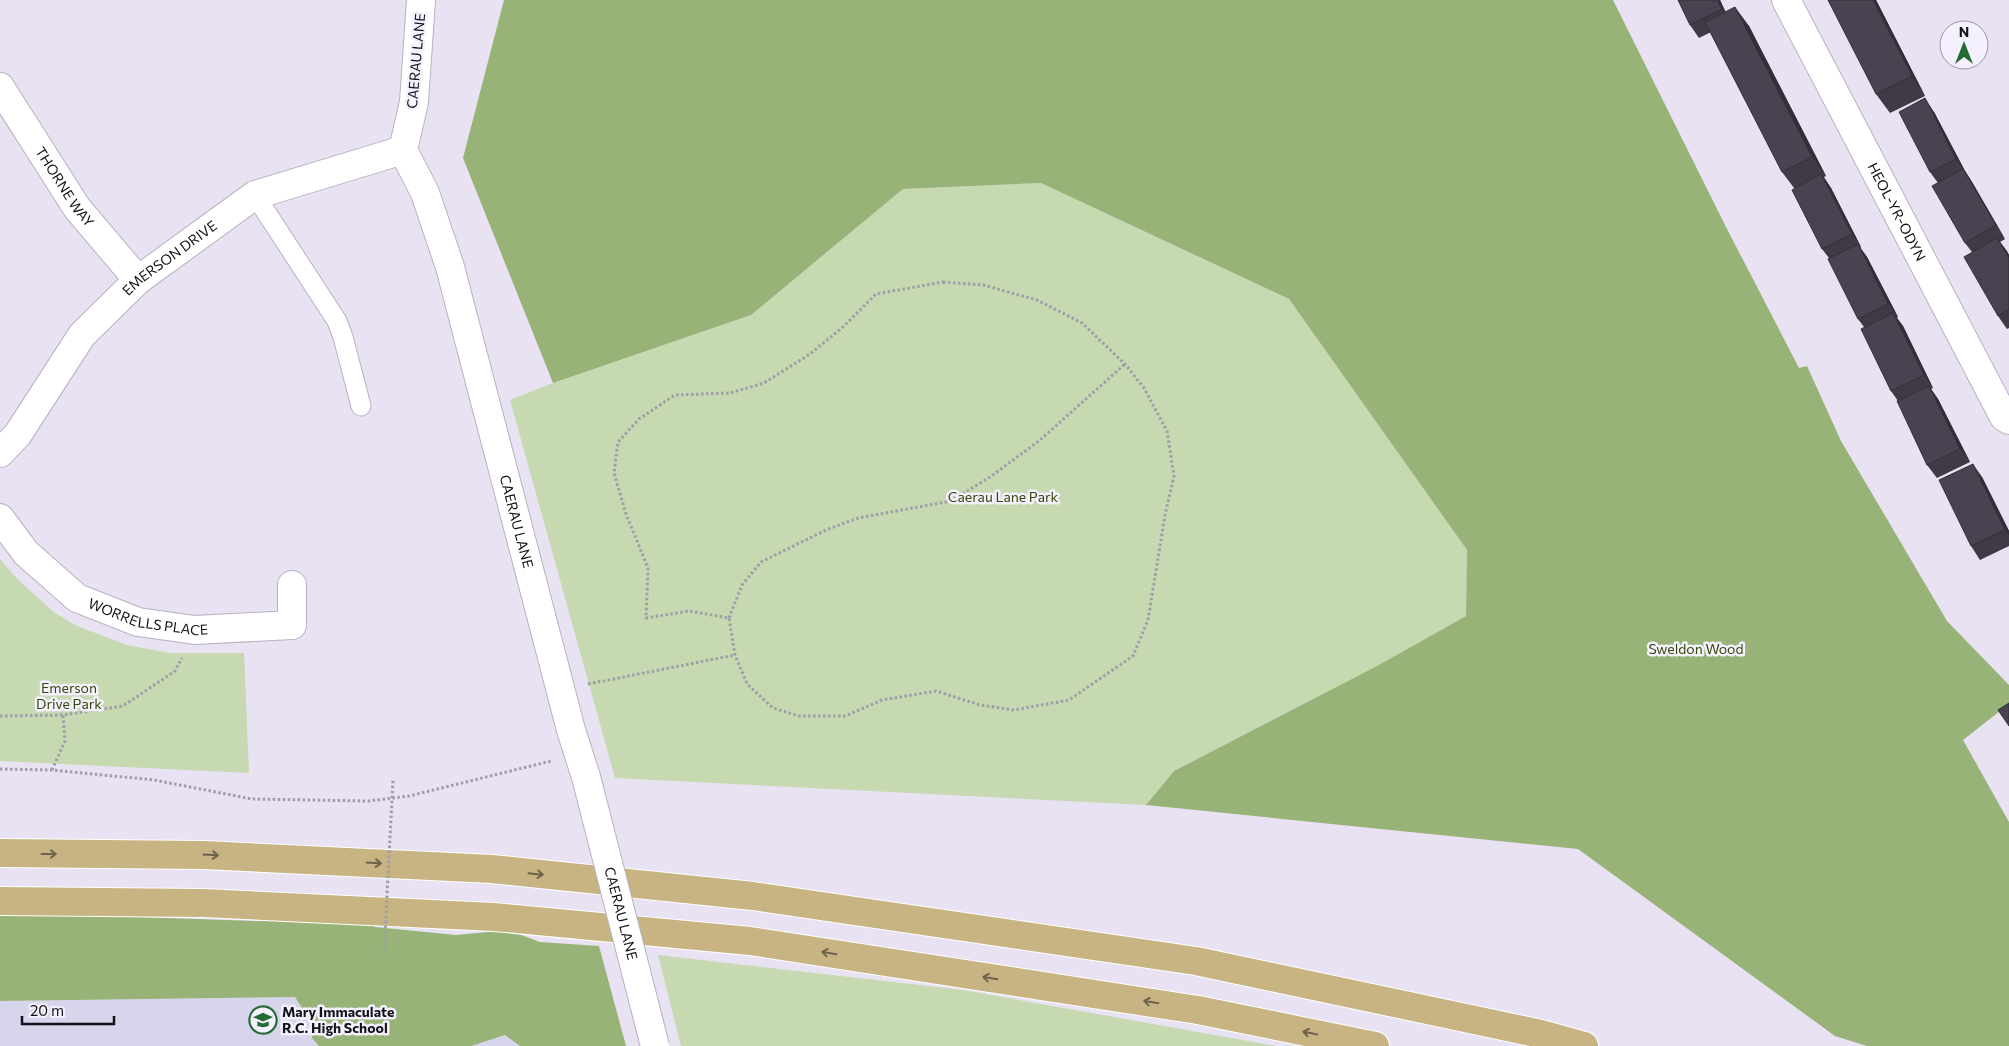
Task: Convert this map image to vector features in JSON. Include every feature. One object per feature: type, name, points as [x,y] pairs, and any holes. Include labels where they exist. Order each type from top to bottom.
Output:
[{"type":"main road","points":[[0,854],[204,855],[492,869],[753,896],[1196,961],[1531,1032],[1584,1046]]},
{"type":"main road","points":[[0,901],[203,903],[494,917],[750,941],[1198,1010],[1375,1046]]},
{"type":"street","name":"CAERAU LANE","points":[[422,0],[414,102],[403,150],[425,193],[450,267],[560,690],[586,777],[655,1046]]},
{"type":"street","name":"HEOL-YR-ODYN","points":[[1786,0],[2004,417],[2009,420]]},
{"type":"street","name":"THORNE WAY","points":[[0,87],[77,208],[138,280]]},
{"type":"street","name":"EMERSON DRIVE","points":[[0,453],[18,434],[82,335],[138,280],[256,195],[403,150]]},
{"type":"street","name":"WORRELLS PLACE","points":[[0,518],[26,553],[77,598],[138,622],[195,630],[292,625],[292,585]]},
{"type":"lane","points":[[256,195],[337,321],[343,337],[360,406]]},
{"type":"path","points":[[729,618],[690,611],[646,618],[648,568],[626,514],[614,473],[618,442],[639,419],[675,396],[730,393],[764,383],[810,354],[876,294],[943,282],[983,285],[1037,300],[1082,324],[1125,364],[1144,388],[1167,431],[1174,476],[1164,515],[1148,620],[1133,656],[1070,700],[1014,710],[980,704],[936,691],[882,700],[845,716],[799,716],[773,708],[747,684],[735,655],[729,618],[742,585],[761,562],[826,530],[858,518],[951,501],[990,477],[1039,441],[1125,364]]},
{"type":"path","points":[[0,716],[63,715],[124,706],[176,671],[195,630]]},
{"type":"path","points":[[560,690],[735,655]]},
{"type":"path","points":[[52,770],[65,741],[63,715]]},
{"type":"path","points":[[0,769],[52,770],[154,780],[252,799],[369,801],[409,796],[554,760],[571,730]]},
{"type":"path","points":[[384,954],[393,780]]},
{"type":"shaded area","name":"Mary Immaculate R.C. High School","points":[[296,997],[517,1004],[539,1046],[0,1046],[0,1001]]},
{"type":"green space","name":"Sweldon Wood","points":[[504,0],[1613,0],[1726,227],[1799,368],[1807,366],[1841,441],[1947,621],[2009,685],[2009,704],[1963,740],[2009,822],[2009,1046],[1867,1046],[1835,1036],[1578,849],[1146,805],[1174,771],[1377,666],[1466,616],[1467,550],[1289,299],[1041,183],[903,189],[751,315],[553,383],[463,158]]},
{"type":"green space","name":"Caerau Lane Park","points":[[1041,183],[1289,299],[1467,550],[1466,616],[1377,666],[1174,771],[1146,805],[615,778],[510,400],[553,383],[751,315],[903,189]]},
{"type":"green space","name":"Emerson Drive Park","points":[[0,559],[18,580],[55,613],[77,626],[127,645],[170,653],[244,653],[249,773],[0,761]]},
{"type":"green space","points":[[47,914],[258,921],[374,918],[375,927],[456,935],[508,930],[540,942],[599,946],[626,1046],[520,1046],[505,1035],[471,1046],[319,1046],[312,1038],[310,1020],[295,997],[0,1001],[0,916]]},
{"type":"green space","points":[[658,955],[963,990],[1276,1046],[681,1046]]},
{"type":"building","points":[[1678,0],[1717,0],[1722,9],[1690,25]]},
{"type":"building","points":[[1828,0],[1873,0],[1912,76],[1876,94]]},
{"type":"building","points":[[1735,7],[1812,157],[1782,172],[1705,22]]},
{"type":"building","points":[[1925,98],[1956,159],[1930,172],[1899,112]]},
{"type":"building","points":[[1963,169],[1996,225],[1965,243],[1932,186]]},
{"type":"building","points":[[1821,174],[1852,234],[1822,249],[1792,190]]},
{"type":"building","points":[[1997,238],[2009,258],[2009,309],[1998,316],[1964,257]]},
{"type":"building","points":[[1858,244],[1888,304],[1858,319],[1828,259]]},
{"type":"building","points":[[1893,313],[1924,375],[1891,391],[1861,329]]},
{"type":"building","points":[[1929,386],[1960,449],[1927,465],[1897,401]]},
{"type":"building","points":[[1973,464],[2005,530],[1971,546],[1939,480]]},
{"type":"building","points":[[2009,703],[2009,726],[1998,710]]},
{"type":"place","name":"Mary Immaculate R.C. High School","points":[[263,1020]]}]
